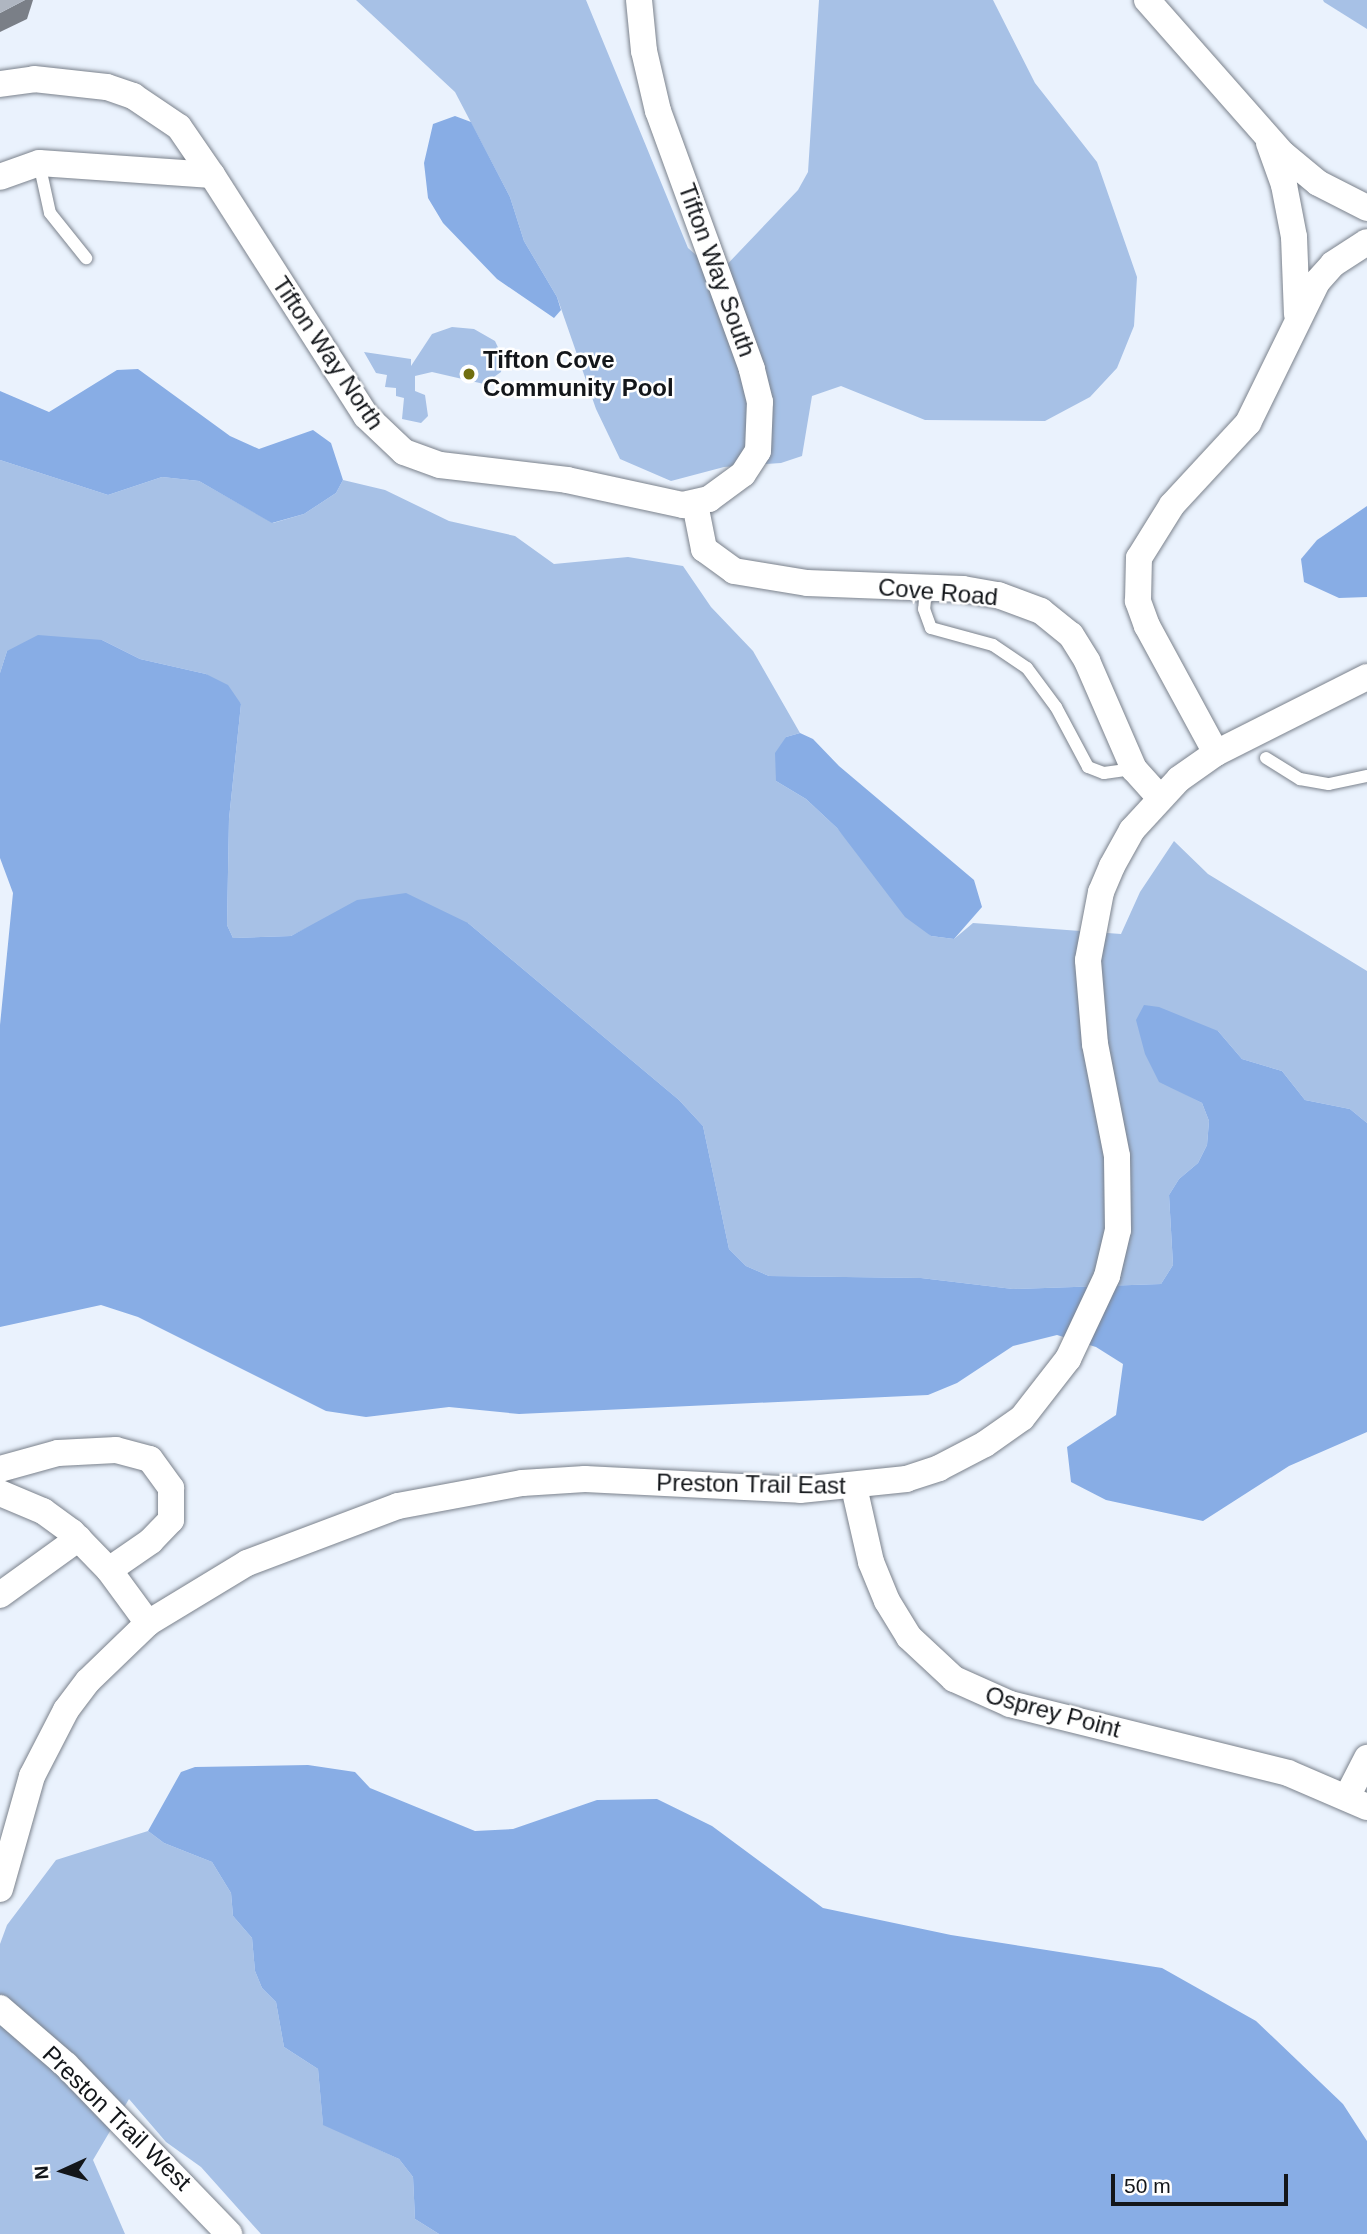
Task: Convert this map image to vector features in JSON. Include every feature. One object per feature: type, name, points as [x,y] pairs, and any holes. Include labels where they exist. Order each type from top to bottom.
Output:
[{"type":"street","points":[[1147,0],[1267,138],[1318,183],[1367,208]]},
{"type":"street","name":"Tifton Way South","points":[[633,4],[658,111],[752,369],[760,402],[761,439],[751,462],[720,494],[695,504]]},
{"type":"street","name":"Tifton Way North","points":[[0,84],[34,79],[107,87],[133,96],[179,127],[359,405],[390,442],[440,465],[567,480],[695,504]]},
{"type":"street","points":[[1267,138],[1284,185],[1294,237],[1297,315]]},
{"type":"street","points":[[0,177],[39,163],[212,175]]},
{"type":"street","points":[[1216,753],[1147,626],[1136,575],[1146,542],[1172,505],[1248,423],[1271,384],[1297,315],[1332,264],[1367,242]]},
{"type":"street","name":"Cove Road","points":[[695,504],[704,549],[734,571],[807,583],[926,588],[999,595],[1023,602],[1058,622],[1087,661],[1134,769],[1159,797]]},
{"type":"street","name":"Preston Trail East","points":[[0,1889],[32,1776],[47,1742],[88,1681],[148,1623],[247,1563],[386,1510],[460,1492],[585,1479],[800,1490],[855,1487],[939,1468],[985,1444],[1022,1418],[1048,1389],[1078,1338],[1107,1276],[1118,1230],[1117,1156],[1092,1023],[1088,960],[1101,892],[1112,866],[1159,797],[1216,753],[1367,677]]},
{"type":"street","points":[[0,1469],[58,1452],[116,1450],[150,1459],[171,1489],[172,1520],[151,1541],[109,1570]]},
{"type":"street","name":"Osprey Point","points":[[855,1487],[871,1562],[887,1601],[909,1637],[954,1679],[1010,1704],[1215,1752],[1357,1802]]},
{"type":"street","points":[[0,1493],[43,1511],[79,1538],[109,1570],[148,1623]]},
{"type":"street","points":[[0,1595],[79,1538]]},
{"type":"street","points":[[1357,1802],[1367,1758]]},
{"type":"street","name":"Preston Trail West","points":[[0,2008],[66,2065],[229,2234]]},
{"type":"lane","points":[[39,163],[50,214],[86,258]]},
{"type":"lane","points":[[926,588],[924,609],[931,628],[993,645],[1027,668],[1056,707],[1088,768],[1104,774],[1134,769]]},
{"type":"lane","points":[[1266,758],[1300,779],[1319,782],[1367,776]]},
{"type":"shaded area","points":[[356,0],[586,0],[688,248],[718,274],[798,190],[808,172],[819,0],[993,0],[1035,83],[1097,162],[1137,277],[1134,326],[1117,368],[1090,397],[1045,421],[925,420],[841,386],[812,396],[802,456],[781,463],[724,467],[671,481],[620,459],[596,409],[557,297],[524,241],[510,197],[455,92]]},
{"type":"shaded area","points":[[1323,0],[1367,0],[1367,29],[1324,2]]},
{"type":"shaded area","points":[[455,116],[471,122],[510,197],[524,241],[557,297],[561,310],[554,318],[497,279],[443,223],[428,198],[424,163],[433,124]]},
{"type":"shaded area","name":"Tifton Cove Community Pool","points":[[452,327],[474,329],[495,341],[503,358],[501,372],[484,384],[432,372],[415,376],[415,391],[425,395],[428,416],[421,423],[402,419],[404,398],[396,396],[396,388],[385,387],[387,375],[376,373],[364,352],[411,359],[411,366],[432,334]]},
{"type":"shaded area","points":[[138,369],[230,436],[259,449],[313,430],[331,443],[343,480],[336,493],[304,514],[272,523],[199,481],[162,477],[108,495],[0,460],[0,391],[49,412],[117,370]]},
{"type":"shaded area","points":[[0,460],[108,495],[162,477],[199,481],[273,523],[304,514],[336,493],[343,480],[385,490],[449,521],[515,536],[554,564],[628,557],[683,566],[711,607],[753,651],[800,733],[786,737],[776,781],[806,799],[837,828],[931,936],[954,939],[973,923],[1121,934],[1140,892],[1174,841],[1208,874],[1367,971],[1367,1123],[1350,1109],[1305,1100],[1282,1071],[1242,1059],[1218,1031],[1159,1081],[1202,1103],[1209,1121],[1207,1145],[1198,1163],[1179,1179],[1169,1195],[1173,1265],[1161,1284],[1013,1289],[921,1278],[769,1276],[746,1266],[729,1249],[703,1126],[679,1100],[468,923],[323,920],[291,936],[233,938],[227,925],[229,819],[241,704],[206,674],[140,659],[102,640],[7,651],[0,673]]},
{"type":"shaded area","points":[[1367,506],[1367,597],[1339,598],[1304,582],[1301,559],[1317,540]]},
{"type":"shaded area","points":[[38,635],[102,640],[140,659],[206,674],[228,685],[241,704],[229,819],[227,925],[233,938],[291,936],[357,900],[406,893],[468,923],[679,1100],[703,1126],[729,1249],[746,1266],[769,1276],[921,1278],[1013,1289],[1161,1284],[1173,1265],[1169,1195],[1179,1179],[1198,1163],[1207,1145],[1209,1121],[1202,1103],[1159,1082],[1145,1054],[1136,1020],[1144,1005],[1159,1007],[1218,1031],[1242,1059],[1282,1071],[1305,1100],[1350,1109],[1367,1123],[1367,1432],[1289,1466],[1203,1521],[1106,1500],[1071,1482],[1067,1447],[1116,1415],[1123,1364],[1096,1347],[1057,1335],[1013,1346],[957,1383],[928,1395],[519,1414],[449,1407],[366,1417],[326,1411],[138,1317],[101,1305],[0,1327],[0,1025],[13,893],[0,858],[0,673],[7,651]]},
{"type":"shaded area","points":[[800,733],[813,739],[839,766],[974,880],[982,907],[954,939],[931,936],[905,917],[837,828],[806,799],[776,781],[775,753],[786,737]]},
{"type":"shaded area","points":[[308,1765],[355,1772],[370,1788],[475,1831],[513,1829],[597,1800],[657,1799],[712,1826],[823,1908],[951,1935],[1162,1968],[1256,2021],[1343,2104],[1367,2141],[1367,2234],[439,2234],[415,2219],[413,2177],[399,2159],[323,2125],[318,2069],[284,2047],[276,2002],[262,1988],[255,1971],[252,1938],[233,1916],[231,1893],[212,1862],[164,1843],[148,1831],[181,1772],[195,1767]]},
{"type":"shaded area","points":[[148,1831],[164,1843],[212,1862],[231,1893],[233,1916],[252,1938],[255,1971],[262,1988],[276,2002],[284,2047],[318,2069],[323,2124],[399,2159],[413,2177],[415,2219],[439,2234],[261,2234],[201,2167],[166,2142],[129,2099],[93,2160],[125,2234],[0,2234],[0,1944],[7,1925],[56,1860]]},
{"type":"building","points":[[0,0],[25,0],[0,13]]},
{"type":"place","name":"Tifton Cove Community Pool","points":[[469,374]]}]
